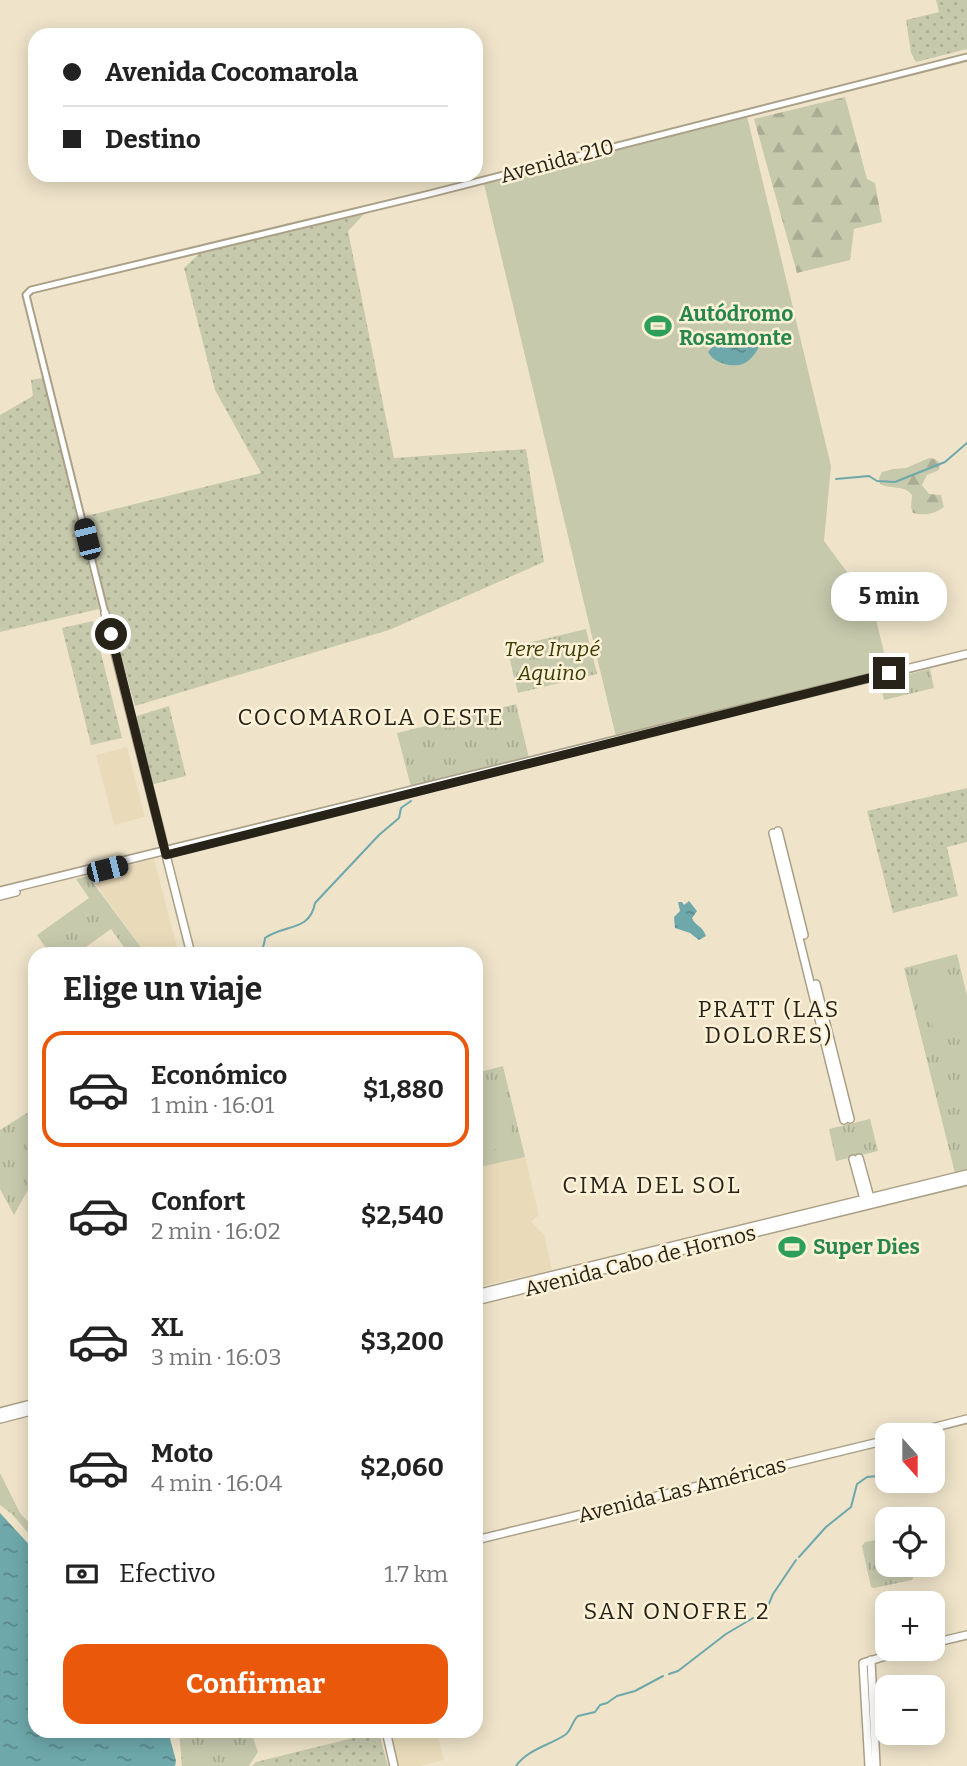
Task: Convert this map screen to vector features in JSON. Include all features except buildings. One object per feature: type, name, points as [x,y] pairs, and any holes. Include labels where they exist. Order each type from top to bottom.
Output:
[{"type":"main road","points":[[105,613],[189,947]]},
{"type":"main road","points":[[0,893],[967,654]]},
{"type":"main road","points":[[776,832],[847,1119]]},
{"type":"main road","points":[[856,1158],[867,1198]]},
{"type":"main road","name":"Avenida Cabo de Hornos","points":[[483,1292],[967,1174]]},
{"type":"main road","name":"Avenida Cabo de Hornos","points":[[483,1299],[967,1181]]},
{"type":"main road","points":[[0,1412],[28,1405]]},
{"type":"main road","points":[[0,1419],[28,1412]]},
{"type":"main road","points":[[945,1425],[967,1419]]},
{"type":"main road","name":"Avenida Las Américas","points":[[483,1538],[875,1443]]},
{"type":"main road","points":[[945,1640],[967,1634]]},
{"type":"main road","points":[[867,1661],[875,1659]]},
{"type":"main road","points":[[867,1661],[869,1766]]},
{"type":"main road","points":[[867,1661],[876,1766]]},
{"type":"main road","points":[[388,1738],[394,1766]]},
{"type":"street","name":"Avenida 210","points":[[483,180],[967,57]]},
{"type":"street","name":"Avenida 210","points":[[105,613],[26,295],[32,290],[476,182]]},
{"type":"shaded area","points":[[127,747],[145,817],[114,825],[96,755]]},
{"type":"shaded area","points":[[154,859],[177,947],[141,947],[89,875]]},
{"type":"shaded area","points":[[525,1157],[539,1215],[531,1222],[544,1234],[552,1270],[483,1285],[483,1166]]},
{"type":"shaded area","points":[[392,1738],[438,1738],[444,1760],[419,1766],[399,1766]]},
{"type":"green space","points":[[936,0],[967,0],[967,49],[916,62],[911,53],[906,20],[939,12]]},
{"type":"green space","points":[[845,97],[867,179],[875,183],[882,222],[854,229],[850,260],[797,273],[754,119]]},
{"type":"green space","name":"Autódromo Rosamonte","points":[[746,112],[831,466],[824,541],[873,607],[889,673],[617,741],[483,180]]},
{"type":"green space","points":[[367,211],[348,231],[394,458],[526,449],[544,562],[389,630],[135,706],[82,517],[261,473],[215,390],[184,268],[200,253]]},
{"type":"green space","points":[[43,378],[99,609],[0,632],[0,415],[33,396],[31,380]]},
{"type":"green space","points":[[929,458],[940,463],[939,470],[927,475],[922,485],[929,494],[941,495],[944,507],[929,514],[913,513],[912,495],[905,489],[880,484],[879,478],[882,472],[906,468]]},
{"type":"green space","points":[[93,621],[122,738],[91,745],[62,628]]},
{"type":"green space","name":"Tere Irupé Aquino","points":[[586,629],[597,674],[518,693],[507,648]]},
{"type":"green space","points":[[930,669],[934,688],[884,700],[880,681]]},
{"type":"green space","points":[[516,704],[529,758],[411,787],[397,733]]},
{"type":"green space","points":[[169,706],[186,776],[150,785],[134,717]]},
{"type":"green space","points":[[967,788],[967,842],[947,847],[958,896],[893,913],[867,811]]},
{"type":"green space","points":[[88,876],[141,947],[124,947],[111,929],[86,947],[45,947],[37,935],[89,898],[76,879]]},
{"type":"green space","points":[[957,954],[967,996],[967,1170],[955,1173],[904,968]]},
{"type":"green space","points":[[955,974],[967,1031],[936,1039],[922,983]]},
{"type":"green space","points":[[503,1066],[525,1157],[483,1166],[483,1071]]},
{"type":"green space","points":[[502,1095],[514,1145],[483,1152],[483,1099]]},
{"type":"green space","points":[[28,1112],[28,1190],[14,1215],[0,1189],[0,1130]]},
{"type":"green space","points":[[870,1119],[878,1151],[836,1161],[829,1129]]},
{"type":"green space","points":[[0,1473],[20,1513],[28,1522],[28,1533],[12,1514],[0,1505]]},
{"type":"green space","points":[[875,1540],[875,1577],[914,1577],[912,1580],[871,1587],[862,1546],[865,1542]]},
{"type":"green space","points":[[180,1738],[253,1738],[258,1752],[249,1766],[182,1766]]},
{"type":"green space","points":[[353,1738],[380,1738],[388,1766],[252,1766],[256,1762]]},
{"type":"water","points":[[755,339],[760,341],[759,347],[749,360],[740,365],[719,362],[708,352],[714,345],[730,347]]},
{"type":"water","points":[[689,901],[697,911],[692,918],[706,936],[699,940],[690,933],[675,928],[674,917],[680,911],[678,902],[684,905]]},
{"type":"water","points":[[0,1513],[28,1543],[28,1738],[170,1738],[176,1761],[175,1766],[0,1766]]},
{"type":"waterway","points":[[836,479],[869,476],[877,481],[895,482],[945,462],[967,443]]},
{"type":"waterway","points":[[263,947],[265,938],[308,919],[315,903],[379,835],[399,818],[401,808],[411,801]]},
{"type":"waterway","points":[[799,1557],[826,1527],[851,1507],[857,1484],[867,1477],[875,1476]]},
{"type":"waterway","points":[[761,1614],[766,1611],[773,1594],[796,1560]]},
{"type":"waterway","points":[[669,1674],[678,1671],[726,1634],[753,1618]]},
{"type":"waterway","points":[[516,1766],[532,1752],[565,1735],[578,1716],[595,1712],[600,1705],[663,1676]]},
{"type":"place","name":"Autódromo Rosamonte","points":[[658,326]]},
{"type":"place","name":"Super Dies","points":[[792,1247]]},
{"type":"district","name":"COCOMAROLA OESTE","points":[[371,717]]},
{"type":"district","name":"PRATT (LAS DOLORES)","points":[[769,1022]]},
{"type":"district","name":"CIMA DEL SOL","points":[[652,1185]]},
{"type":"district","name":"SAN ONOFRE 2","points":[[677,1611]]},
{"type":"route","points":[[111,634],[166,855],[889,673]]}]
